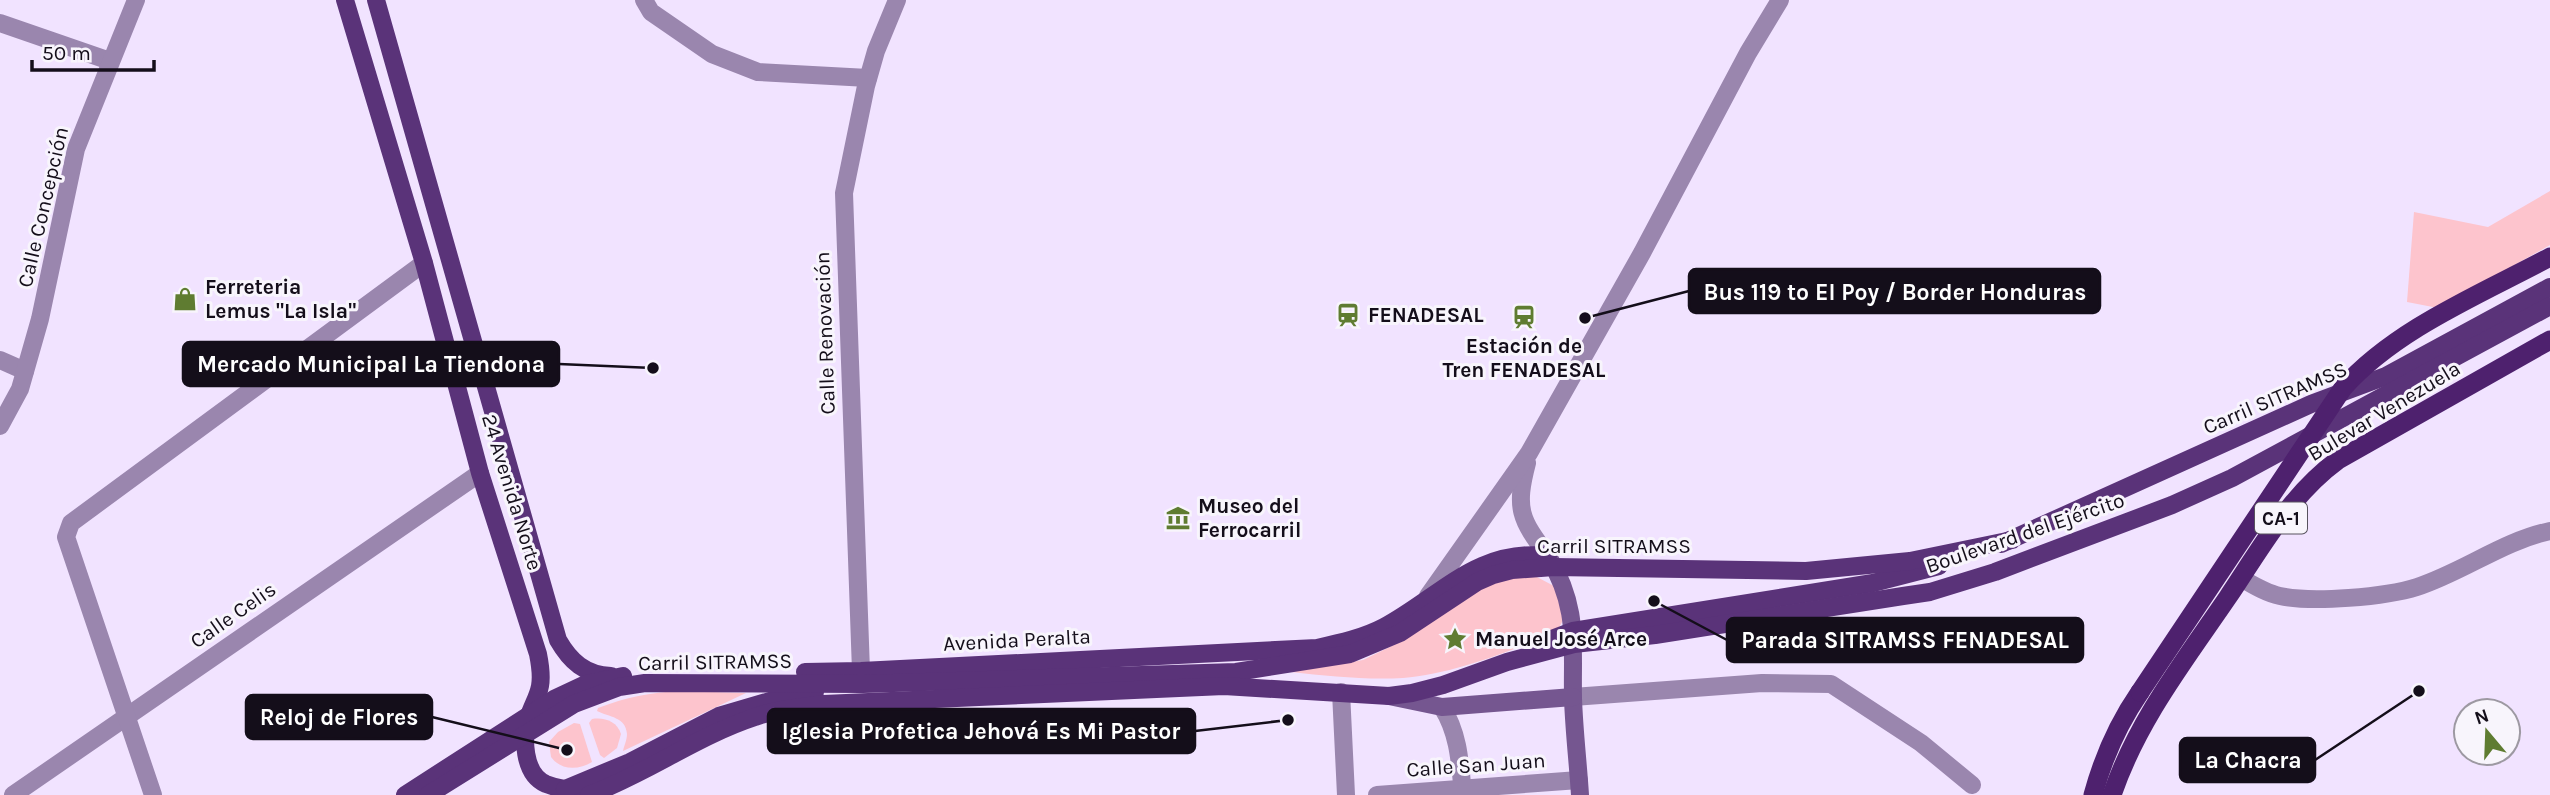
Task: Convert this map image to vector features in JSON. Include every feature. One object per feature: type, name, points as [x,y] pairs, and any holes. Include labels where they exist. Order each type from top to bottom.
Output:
[{"type":"highway","name":"CA-1","points":[[2093,795],[2113,739],[2128,710],[2343,387],[2375,355],[2403,336],[2550,257]]},
{"type":"highway","name":"Bulevar Venezuela","points":[[2112,795],[2130,749],[2155,704],[2276,524],[2316,476],[2338,460],[2550,340]]},
{"type":"main road","name":"24 Avenida Norte","points":[[345,0],[424,263],[480,473],[538,654],[540,688],[527,725]]},
{"type":"main road","name":"24 Avenida Norte","points":[[376,0],[558,640],[566,653],[582,668],[604,676],[618,677]]},
{"type":"main road","name":"Carril SITRAMSS","points":[[1236,672],[1278,678],[1367,683],[1414,681],[1574,637],[1873,583],[1942,565],[2012,540],[2311,404],[2386,376],[2550,287]]},
{"type":"main road","name":"Boulevard del Ejército","points":[[1574,637],[1654,635],[1903,597],[1930,592],[1994,572],[2172,505],[2232,478],[2550,306]]},
{"type":"main road","name":"Carril SITRAMSS","points":[[428,795],[527,725],[619,687],[645,683],[1236,672],[1350,654],[1400,633],[1462,590],[1493,575],[1551,562],[1806,570],[1910,561],[2012,540]]},
{"type":"main road","name":"Avenida Peralta","points":[[405,795],[527,725],[554,699],[576,688],[618,677],[695,671],[862,678],[1317,648],[1349,641],[1383,628],[1472,569],[1499,559],[1531,554],[1551,562]]},
{"type":"main road","points":[[1551,562],[1564,586],[1574,637],[1573,697],[1579,788]]},
{"type":"main road","points":[[1389,696],[1443,685],[1574,637]]},
{"type":"main road","name":"Carril SITRAMSS","points":[[557,792],[630,762],[719,716],[862,678]]},
{"type":"main road","points":[[527,725],[528,760],[535,775],[557,792],[591,794],[651,768],[736,724],[773,712],[824,704],[1224,686],[1389,696],[1441,707],[1573,697]]},
{"type":"street","name":"Calle Concepción","points":[[0,426],[20,389],[40,319],[76,149],[136,0]]},
{"type":"street","points":[[644,0],[652,12],[712,54],[758,72],[868,78]]},
{"type":"street","name":"Calle Renovación","points":[[862,678],[843,209],[845,179],[868,78],[897,0]]},
{"type":"street","points":[[1424,602],[1529,453],[1643,253],[1748,53],[1780,0]]},
{"type":"street","points":[[0,23],[110,61]]},
{"type":"street","points":[[153,795],[66,537],[71,523],[424,263]]},
{"type":"street","points":[[0,360],[25,371]]},
{"type":"street","points":[[1529,453],[1521,485],[1522,517],[1551,562]]},
{"type":"street","name":"Calle Celis","points":[[13,795],[480,473]]},
{"type":"street","points":[[2241,578],[2278,596],[2293,598],[2392,593],[2417,587],[2529,536],[2550,531]]},
{"type":"street","points":[[1573,697],[1762,683],[1832,684],[1921,743],[1972,785]]},
{"type":"street","points":[[1341,692],[1346,795]]},
{"type":"street","points":[[1441,707],[1451,722],[1457,741],[1463,792]]},
{"type":"street","name":"Calle San Juan","points":[[1377,795],[1579,788]]},
{"type":"shaded area","points":[[2550,191],[2550,245],[2438,308],[2407,302],[2414,212],[2488,227]]},
{"type":"shaded area","points":[[1535,576],[1554,586],[1562,613],[1560,626],[1541,638],[1466,666],[1434,674],[1403,678],[1361,678],[1291,672],[1363,660],[1400,642],[1451,603],[1498,579]]},
{"type":"shaded area","points":[[682,691],[746,693],[623,751],[627,734],[624,724],[597,711],[598,708],[629,698]]},
{"type":"shaded area","points":[[592,719],[610,721],[621,734],[617,748],[604,758],[600,755],[589,723]]},
{"type":"shaded area","points":[[574,723],[580,724],[592,762],[582,767],[570,768],[555,762],[551,757],[549,742],[558,732]]},
{"type":"place","name":"Ferreteria Lemus \"La Isla\"","points":[[185,299]]},
{"type":"place","name":"FENADESAL","points":[[1348,315]]},
{"type":"place","name":"Estación de Tren FENADESAL","points":[[1524,317]]},
{"type":"place","name":"Bus 119 to El Poy / Border Honduras","points":[[1585,318]]},
{"type":"place","name":"Mercado Municipal La Tiendona","points":[[653,368]]},
{"type":"place","name":"Museo del Ferrocarril","points":[[1178,518]]},
{"type":"place","name":"Parada SITRAMSS FENADESAL","points":[[1654,601]]},
{"type":"place","name":"Manuel José Arce","points":[[1455,639]]},
{"type":"place","name":"La Chacra","points":[[2419,691]]},
{"type":"place","name":"Iglesia Profetica Jehová Es Mi Pastor","points":[[1288,720]]},
{"type":"place","name":"Reloj de Flores","points":[[567,750]]}]
